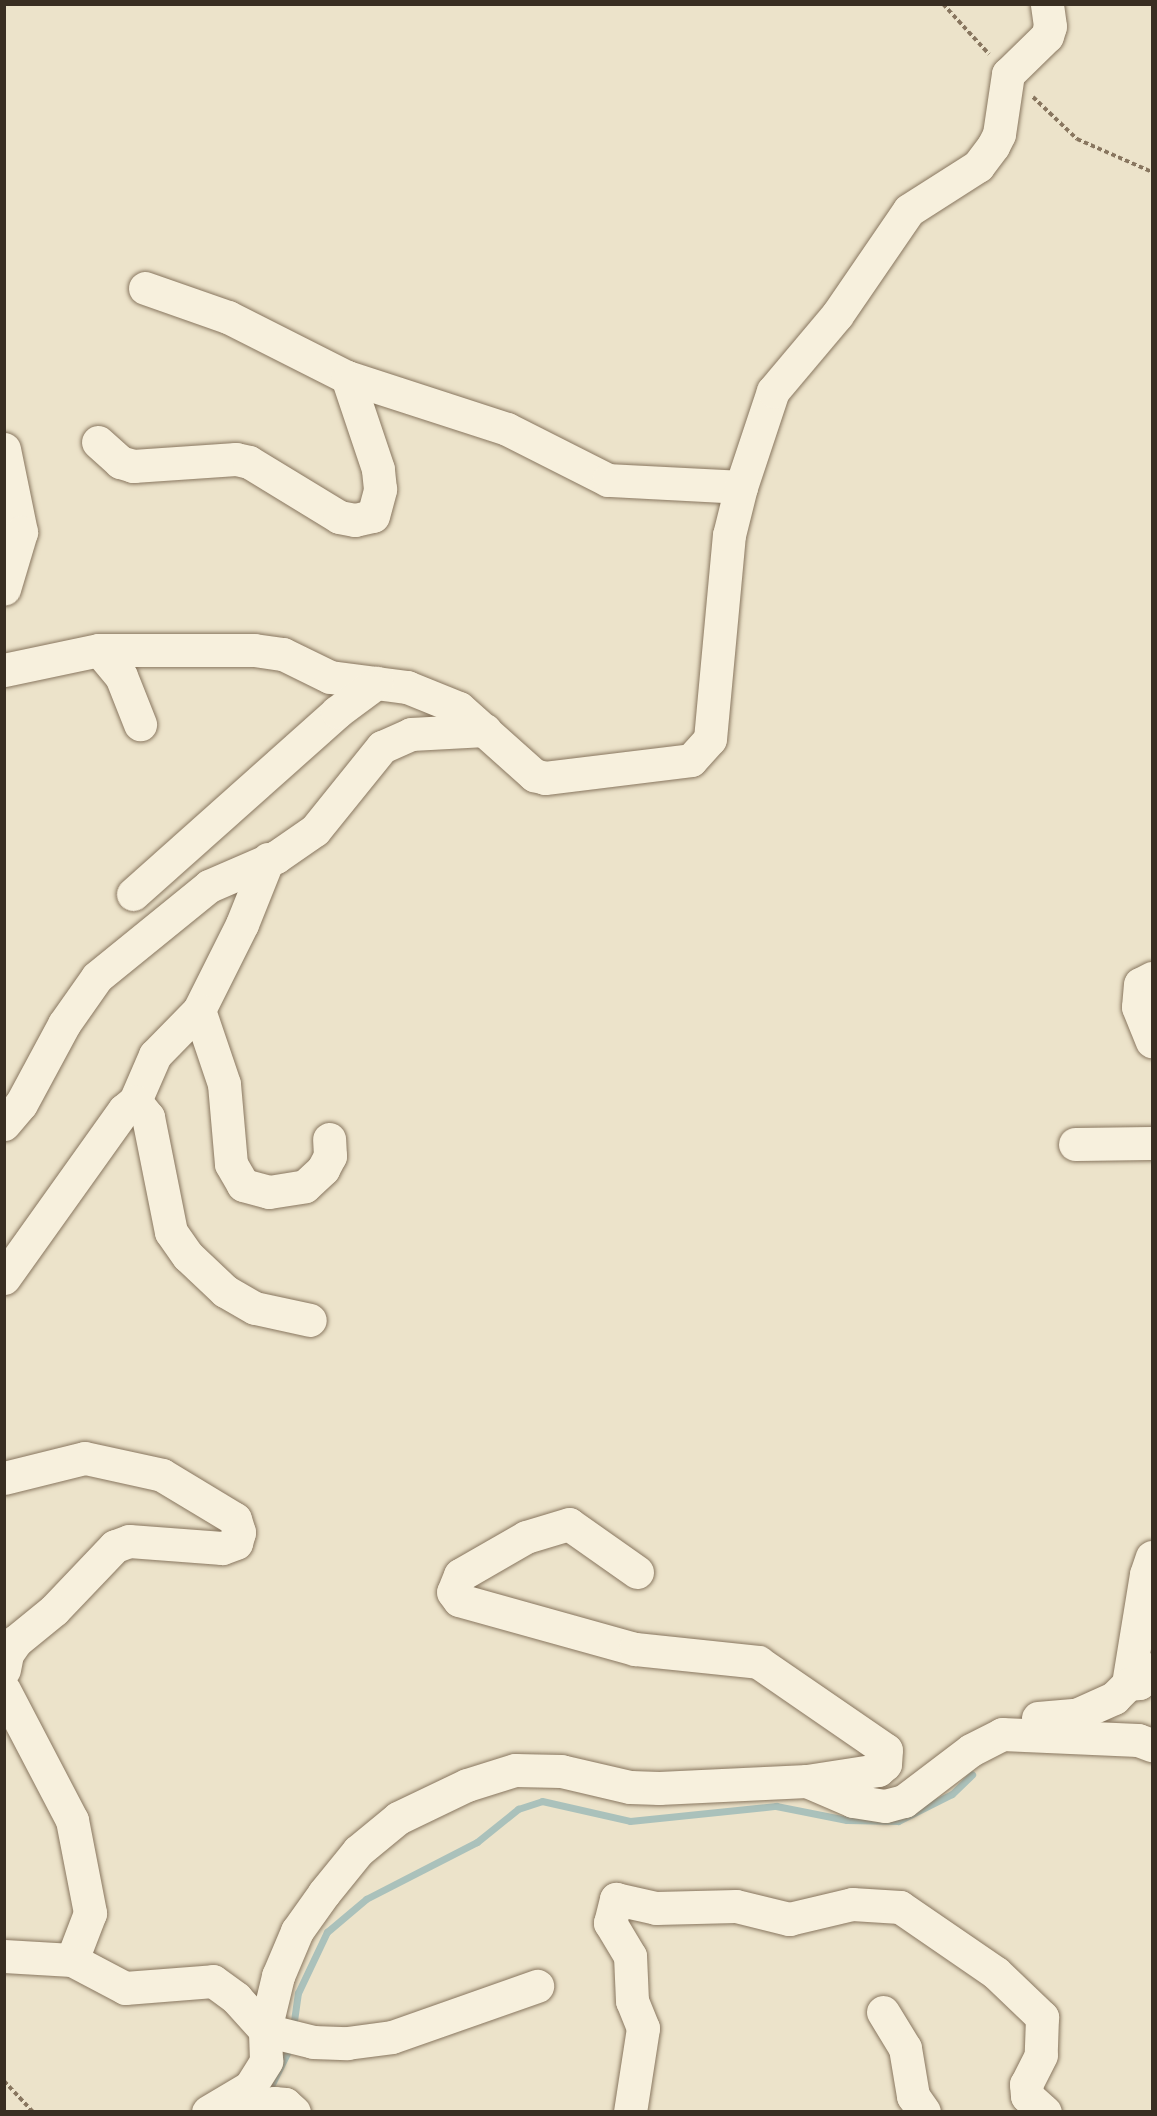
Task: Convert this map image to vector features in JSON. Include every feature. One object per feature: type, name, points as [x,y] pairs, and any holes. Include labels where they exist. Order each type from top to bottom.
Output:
[{"type":"lane","points":[[4,670],[99,650],[254,650],[283,654],[330,677],[406,687],[459,708],[534,775],[545,778],[691,760],[710,739],[729,536],[741,487],[773,391],[837,315],[909,210],[978,166],[993,146],[999,134],[1008,74],[1047,36],[1050,26],[1047,4]]},
{"type":"lane","points":[[145,288],[228,317],[347,377],[507,429],[608,480],[741,487]]},
{"type":"lane","points":[[98,442],[120,462],[133,466],[236,459],[249,462],[339,517],[355,520],[373,516],[380,489],[378,469],[347,377]]},
{"type":"lane","points":[[4,449],[21,532],[4,589]]},
{"type":"lane","points":[[99,650],[121,676],[140,724]]},
{"type":"lane","points":[[134,894],[337,712],[376,683]]},
{"type":"lane","points":[[4,1124],[21,1104],[64,1024],[97,977],[209,886],[276,857],[315,830],[382,747],[411,734],[485,730]]},
{"type":"lane","points":[[4,1278],[124,1110],[135,1101],[154,1055],[200,1010],[242,924],[268,859]]},
{"type":"lane","points":[[1152,978],[1140,984],[1138,1007],[1152,1041]]},
{"type":"lane","points":[[200,1010],[225,1084],[231,1164],[243,1185],[269,1192],[304,1186],[323,1169],[330,1156],[329,1139]]},
{"type":"lane","points":[[135,1101],[148,1117],[171,1232],[188,1256],[225,1291],[255,1308],[310,1320]]},
{"type":"lane","points":[[1075,1144],[1152,1143]]},
{"type":"lane","points":[[4,1478],[85,1458],[162,1475],[235,1519],[239,1532],[236,1543],[222,1548],[129,1541],[115,1546],[54,1610],[16,1641],[7,1654],[4,1670]]},
{"type":"lane","points":[[208,2112],[250,2087],[266,2061],[273,2033],[278,1976],[297,1931],[358,1851],[398,1818],[467,1785],[515,1770],[561,1771],[630,1787],[658,1788],[807,1781],[878,1770],[885,1764],[886,1749],[758,1662],[635,1649],[459,1600],[453,1592],[460,1575],[526,1537],[570,1524],[637,1572]]},
{"type":"lane","points":[[1002,1734],[1005,1721],[1076,1715],[1114,1698],[1140,1677],[1146,1574],[1152,1557]]},
{"type":"lane","points":[[4,1690],[72,1820],[90,1913],[72,1960]]},
{"type":"lane","points":[[807,1781],[869,1805],[895,1803],[904,1801],[971,1750],[1002,1734],[1138,1740],[1152,1744]]},
{"type":"lane","points":[[630,2112],[643,2028],[632,2001],[630,1956],[610,1923],[616,1899],[656,1908],[736,1906],[789,1919],[852,1905],[900,1907],[996,1973],[1042,2017],[1041,2055],[1026,2084],[1027,2096],[1045,2112]]},
{"type":"lane","points":[[4,1956],[72,1960],[125,1988],[213,1981],[273,2033],[313,2042],[347,2043],[392,2037],[537,1986]]},
{"type":"lane","points":[[883,2012],[905,2048],[913,2096],[924,2112]]},
{"type":"lane","points":[[252,2112],[274,2103],[285,2104],[294,2112]]},
{"type":"path","points":[[943,4],[1008,74],[1077,139],[1152,172]]},
{"type":"path","points":[[4,2080],[33,2112]]},
{"type":"waterway","points":[[293,2028],[298,1993],[327,1932],[366,1899],[477,1842],[518,1809],[542,1801],[630,1821],[776,1806],[847,1820],[898,1821],[952,1794],[972,1775]]},
{"type":"waterway","points":[[267,2094],[291,2045]]}]
